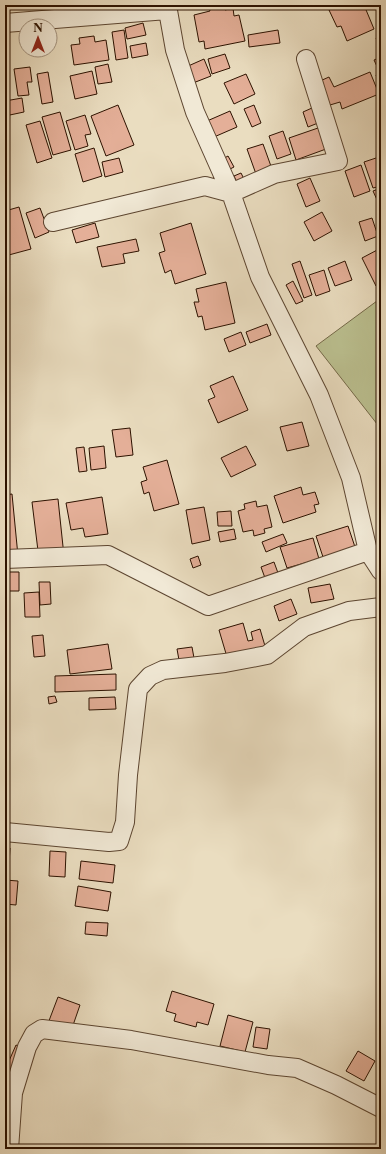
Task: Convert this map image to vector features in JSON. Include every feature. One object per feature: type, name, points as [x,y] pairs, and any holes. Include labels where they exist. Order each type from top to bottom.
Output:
[{"type":"street","points":[[5,23],[167,7],[175,50],[195,112],[231,192],[260,277],[319,395],[351,478],[368,551],[381,571]]},
{"type":"street","points":[[53,222],[205,186],[231,192],[274,174],[338,161],[306,58]]},
{"type":"street","points":[[5,559],[108,555],[208,606],[368,551]]},
{"type":"street","points":[[5,832],[109,842],[119,841],[125,816],[138,689],[150,676],[163,670],[225,663],[267,655],[304,627],[349,611],[381,607]]},
{"type":"street","points":[[9,1149],[13,1093],[28,1046],[34,1034],[42,1029],[131,1040],[268,1065],[297,1068],[381,1108]]},
{"type":"green space","points":[[381,298],[381,429],[316,346]]},
{"type":"building","points":[[224,5],[225,10],[233,8],[234,16],[239,15],[245,41],[205,49],[204,41],[199,42],[194,15],[210,11],[209,8]]},
{"type":"building","points":[[235,5],[256,5],[236,9]]},
{"type":"building","points":[[340,5],[364,5],[374,29],[347,41],[341,26],[337,27],[329,10]]},
{"type":"building","points":[[143,23],[146,35],[127,39],[125,28]]},
{"type":"building","points":[[124,30],[128,58],[116,60],[112,32]]},
{"type":"building","points":[[278,30],[280,43],[249,47],[248,35]]},
{"type":"building","points":[[94,36],[95,42],[106,40],[109,60],[74,65],[71,45],[80,44],[79,38]]},
{"type":"building","points":[[381,36],[381,50],[376,38]]},
{"type":"building","points":[[146,43],[148,55],[132,58],[130,46]]},
{"type":"building","points":[[225,54],[230,68],[212,74],[208,59]]},
{"type":"building","points":[[381,57],[381,88],[376,75],[380,73],[374,60]]},
{"type":"building","points":[[204,59],[211,76],[193,83],[186,67]]},
{"type":"building","points":[[108,64],[112,82],[98,84],[95,67]]},
{"type":"building","points":[[30,67],[32,82],[27,82],[29,95],[18,96],[14,69]]},
{"type":"building","points":[[92,71],[97,94],[75,99],[70,76]]},
{"type":"building","points":[[48,72],[53,102],[42,104],[37,74]]},
{"type":"building","points":[[370,72],[379,94],[342,109],[340,102],[330,105],[320,81],[329,77],[334,87]]},
{"type":"building","points":[[246,74],[255,94],[234,104],[224,83]]},
{"type":"building","points":[[22,98],[24,112],[5,116],[5,101]]},
{"type":"building","points":[[118,105],[134,145],[106,156],[91,116]]},
{"type":"building","points":[[254,105],[261,123],[252,127],[244,109]]},
{"type":"building","points":[[312,108],[318,123],[308,127],[303,112]]},
{"type":"building","points":[[230,111],[237,127],[214,137],[207,121]]},
{"type":"building","points":[[60,112],[71,150],[53,155],[42,117]]},
{"type":"building","points":[[85,115],[91,134],[85,135],[88,146],[75,150],[66,121]]},
{"type":"building","points":[[40,121],[52,158],[37,163],[26,125]]},
{"type":"building","points":[[318,128],[326,149],[296,160],[289,138]]},
{"type":"building","points":[[283,131],[291,154],[277,159],[269,136]]},
{"type":"building","points":[[263,144],[272,169],[256,174],[247,149]]},
{"type":"building","points":[[94,148],[102,176],[83,182],[75,154]]},
{"type":"building","points":[[228,156],[234,167],[226,171],[221,160]]},
{"type":"building","points":[[379,157],[381,164],[381,186],[373,188],[364,162]]},
{"type":"building","points":[[119,158],[123,172],[105,177],[102,162]]},
{"type":"building","points":[[361,165],[370,191],[354,197],[345,171]]},
{"type":"building","points":[[241,173],[246,183],[239,187],[234,176]]},
{"type":"building","points":[[310,178],[320,201],[306,207],[297,184]]},
{"type":"building","points":[[381,188],[381,200],[378,202],[373,191]]},
{"type":"building","points":[[19,207],[31,249],[5,256],[5,211]]},
{"type":"building","points":[[40,208],[49,232],[35,238],[26,213]]},
{"type":"building","points":[[322,212],[332,231],[314,241],[304,222]]},
{"type":"building","points":[[372,218],[378,236],[365,241],[359,222]]},
{"type":"building","points":[[95,223],[99,237],[76,243],[72,230]]},
{"type":"building","points":[[191,223],[206,274],[175,284],[171,270],[165,273],[159,253],[165,251],[160,233]]},
{"type":"building","points":[[136,239],[139,251],[123,254],[125,263],[102,267],[97,247]]},
{"type":"building","points":[[381,248],[381,284],[376,286],[362,258]]},
{"type":"building","points":[[300,261],[312,295],[304,298],[292,264]]},
{"type":"building","points":[[345,261],[352,280],[335,286],[328,268]]},
{"type":"building","points":[[324,270],[330,291],[316,296],[309,275]]},
{"type":"building","points":[[293,281],[303,301],[296,304],[286,285]]},
{"type":"building","points":[[226,282],[235,323],[205,330],[202,316],[198,317],[194,302],[199,302],[196,289]]},
{"type":"building","points":[[267,324],[271,335],[250,343],[246,332]]},
{"type":"building","points":[[241,332],[246,345],[229,352],[224,339]]},
{"type":"building","points":[[233,376],[248,410],[218,423],[208,400],[215,397],[210,386]]},
{"type":"building","points":[[302,422],[309,446],[287,451],[280,427]]},
{"type":"building","points":[[130,428],[133,455],[116,457],[112,430]]},
{"type":"building","points":[[104,446],[106,468],[91,470],[89,448]]},
{"type":"building","points":[[246,446],[256,465],[231,477],[221,458]]},
{"type":"building","points":[[84,447],[87,471],[79,472],[76,448]]},
{"type":"building","points":[[167,460],[179,504],[154,511],[149,492],[144,494],[141,482],[147,480],[143,467]]},
{"type":"building","points":[[301,487],[303,495],[315,492],[319,504],[314,505],[316,512],[283,523],[274,496]]},
{"type":"building","points":[[12,494],[18,556],[5,557],[5,495]]},
{"type":"building","points":[[102,497],[108,534],[85,537],[83,528],[71,530],[66,503]]},
{"type":"building","points":[[58,499],[64,556],[39,559],[32,502]]},
{"type":"building","points":[[256,501],[257,507],[267,505],[272,527],[264,529],[265,533],[254,536],[253,530],[243,532],[238,511],[245,509],[244,504]]},
{"type":"building","points":[[204,507],[210,540],[192,544],[186,510]]},
{"type":"building","points":[[231,511],[232,526],[218,526],[217,512]]},
{"type":"building","points":[[348,526],[355,547],[323,557],[316,536]]},
{"type":"building","points":[[234,529],[236,539],[220,542],[218,532]]},
{"type":"building","points":[[283,534],[287,543],[266,552],[262,542]]},
{"type":"building","points":[[313,538],[319,559],[287,568],[280,547]]},
{"type":"building","points":[[198,556],[201,565],[193,568],[190,559]]},
{"type":"building","points":[[274,562],[278,573],[265,578],[261,567]]},
{"type":"building","points":[[5,572],[19,572],[19,591],[5,591]]},
{"type":"building","points":[[39,582],[50,582],[51,604],[40,605]]},
{"type":"building","points":[[330,584],[334,599],[311,603],[308,588]]},
{"type":"building","points":[[39,592],[40,617],[25,617],[24,593]]},
{"type":"building","points":[[291,599],[297,614],[279,621],[274,606]]},
{"type":"building","points":[[243,623],[248,641],[253,640],[251,632],[260,629],[265,646],[227,657],[219,630]]},
{"type":"building","points":[[43,635],[45,656],[34,657],[32,636]]},
{"type":"building","points":[[108,644],[112,669],[70,674],[67,650]]},
{"type":"building","points":[[192,647],[194,658],[179,660],[177,649]]},
{"type":"building","points":[[116,674],[116,690],[55,692],[55,676]]},
{"type":"building","points":[[55,696],[57,702],[49,704],[48,697]]},
{"type":"building","points":[[115,697],[116,709],[89,710],[89,698]]},
{"type":"building","points":[[5,848],[10,848],[8,880],[5,879]]},
{"type":"building","points":[[50,851],[66,852],[65,877],[49,876]]},
{"type":"building","points":[[81,861],[115,865],[113,883],[79,879]]},
{"type":"building","points":[[5,880],[18,881],[16,905],[5,904]]},
{"type":"building","points":[[78,886],[111,892],[108,911],[75,906]]},
{"type":"building","points":[[86,922],[108,923],[107,936],[85,934]]},
{"type":"building","points":[[172,991],[214,1004],[208,1025],[197,1022],[196,1027],[174,1021],[176,1014],[166,1011]]},
{"type":"building","points":[[58,997],[80,1005],[70,1034],[47,1026]]},
{"type":"building","points":[[228,1015],[253,1022],[245,1052],[220,1046]]},
{"type":"building","points":[[256,1027],[270,1029],[267,1049],[253,1047]]},
{"type":"building","points":[[16,1045],[23,1048],[13,1073],[5,1070]]},
{"type":"building","points":[[358,1051],[375,1061],[364,1081],[346,1071]]}]
